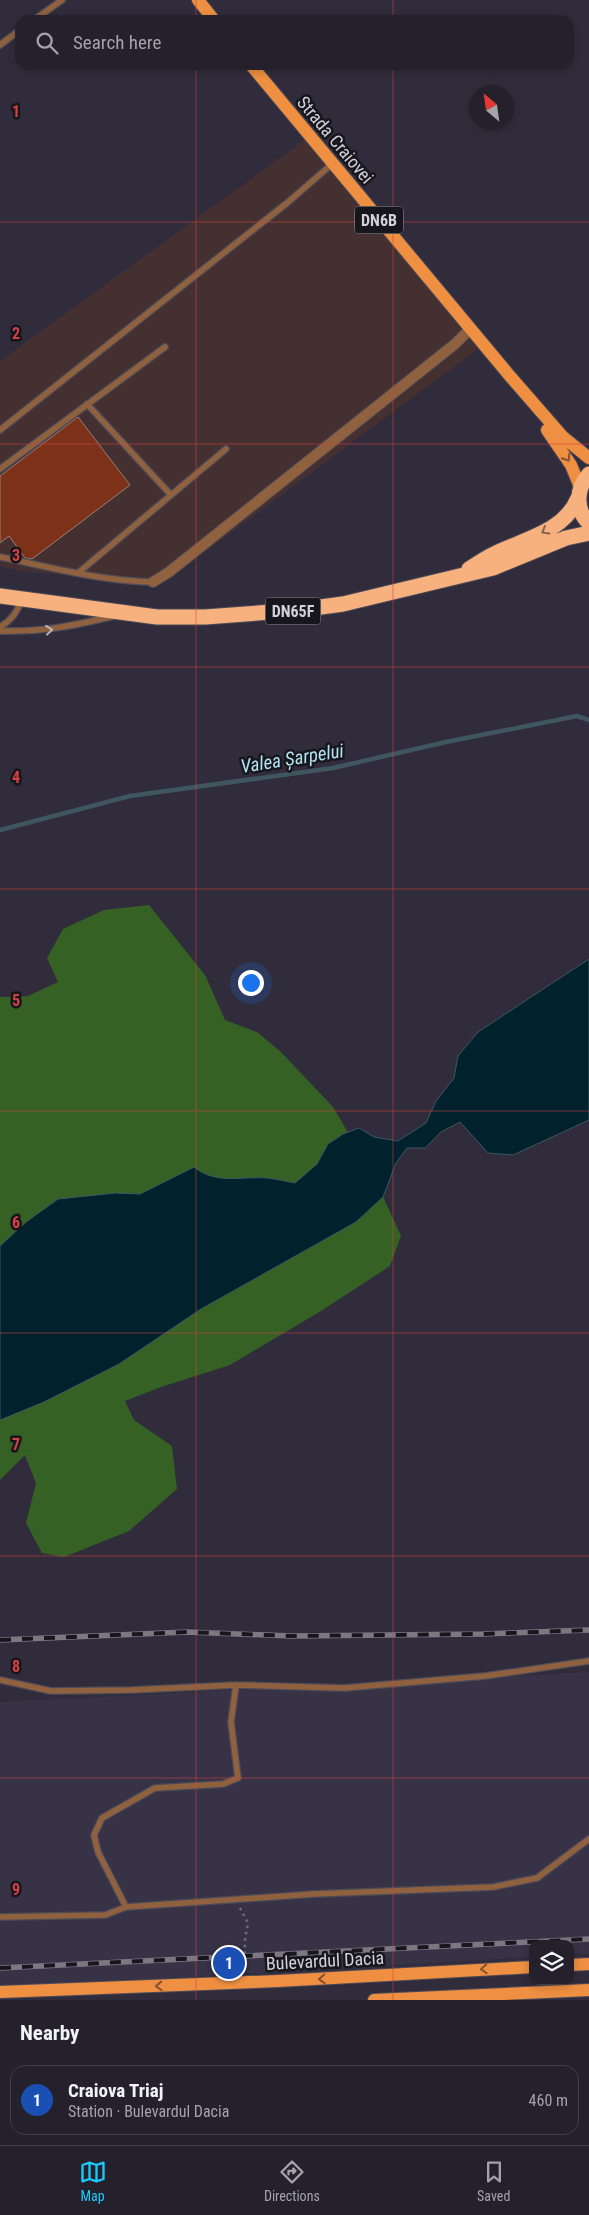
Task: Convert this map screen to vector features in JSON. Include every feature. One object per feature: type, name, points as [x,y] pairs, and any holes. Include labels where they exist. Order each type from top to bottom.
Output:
[{"type":"highway","name":"DN6B","points":[[582,486],[579,509],[589,524]]},
{"type":"highway","name":"DN65F","points":[[457,576],[495,553],[540,534],[559,523],[571,511],[582,486]]},
{"type":"highway","name":"DN65F","points":[[0,596],[157,617],[205,617],[299,610],[343,604],[494,568],[566,538],[589,533]]},
{"type":"main road","points":[[198,0],[210,15]]},
{"type":"main road","name":"Strada Craiovei","points":[[255,70],[509,375]]},
{"type":"main road","name":"DN6B","points":[[509,375],[563,438],[589,458]]},
{"type":"main road","name":"DN6B","points":[[509,375],[522,397],[565,455],[582,486]]},
{"type":"main road","points":[[574,1965],[589,1964]]},
{"type":"main road","name":"Bulevardul Dacia","points":[[0,1992],[529,1967]]},
{"type":"main road","points":[[374,2000],[546,1996],[589,1990]]},
{"type":"street","points":[[152,582],[169,572],[290,477],[455,344],[470,329]]},
{"type":"lane","points":[[41,15],[62,0]]},
{"type":"lane","points":[[0,45],[15,34]]},
{"type":"lane","points":[[0,430],[287,203],[332,164]]},
{"type":"lane","points":[[0,470],[165,346]]},
{"type":"lane","points":[[87,404],[171,495]]},
{"type":"lane","points":[[78,573],[226,449]]},
{"type":"lane","points":[[0,557],[78,573],[136,582],[152,582]]},
{"type":"lane","points":[[0,628],[8,623],[17,612],[22,599]]},
{"type":"lane","points":[[0,631],[31,631],[72,627],[124,613]]},
{"type":"lane","points":[[0,1680],[51,1691],[132,1690],[236,1685],[344,1688],[485,1676],[589,1661]]},
{"type":"lane","points":[[126,1907],[98,1852],[94,1835],[102,1818],[155,1788],[223,1784],[238,1778],[231,1722],[236,1685]]},
{"type":"lane","points":[[0,1917],[105,1915],[126,1907],[314,1894],[493,1887],[537,1878],[589,1839]]},
{"type":"path","points":[[236,1900],[248,1923],[245,1940],[243,1982]]},
{"type":"shaded area","points":[[306,139],[478,349],[162,584],[21,571],[0,566],[0,361]]},
{"type":"shaded area","points":[[589,1672],[589,1954],[574,1955],[574,1940],[529,1940],[529,1957],[0,1988],[0,1702]]},
{"type":"green space","points":[[149,905],[205,975],[225,1020],[257,1032],[281,1052],[333,1107],[373,1175],[401,1236],[390,1266],[321,1311],[230,1365],[161,1387],[125,1401],[134,1420],[172,1446],[177,1489],[129,1531],[64,1557],[42,1553],[26,1523],[36,1483],[25,1455],[0,1480],[0,997],[28,996],[58,982],[47,958],[63,929],[104,910]]},
{"type":"water","points":[[589,959],[589,1120],[513,1155],[488,1153],[460,1122],[441,1132],[425,1148],[407,1148],[396,1163],[383,1197],[356,1222],[201,1309],[119,1364],[44,1402],[0,1420],[0,1246],[26,1222],[58,1199],[115,1193],[140,1194],[194,1167],[202,1173],[220,1178],[267,1178],[295,1183],[317,1164],[328,1144],[343,1134],[359,1128],[374,1137],[398,1141],[426,1123],[436,1101],[454,1078],[458,1056],[478,1032]]},
{"type":"building","points":[[78,417],[130,485],[32,559],[25,558],[9,536],[0,543],[0,476]]},
{"type":"waterway","name":"Valea Șarpelui","points":[[0,830],[130,796],[333,768],[446,742],[577,716],[589,720]]},
{"type":"railway","points":[[0,1640],[187,1632],[292,1636],[483,1634],[589,1630]]},
{"type":"railway","points":[[0,1968],[589,1939]]},
{"type":"place","name":"Craiova Triaj","points":[[229,1963]]}]
